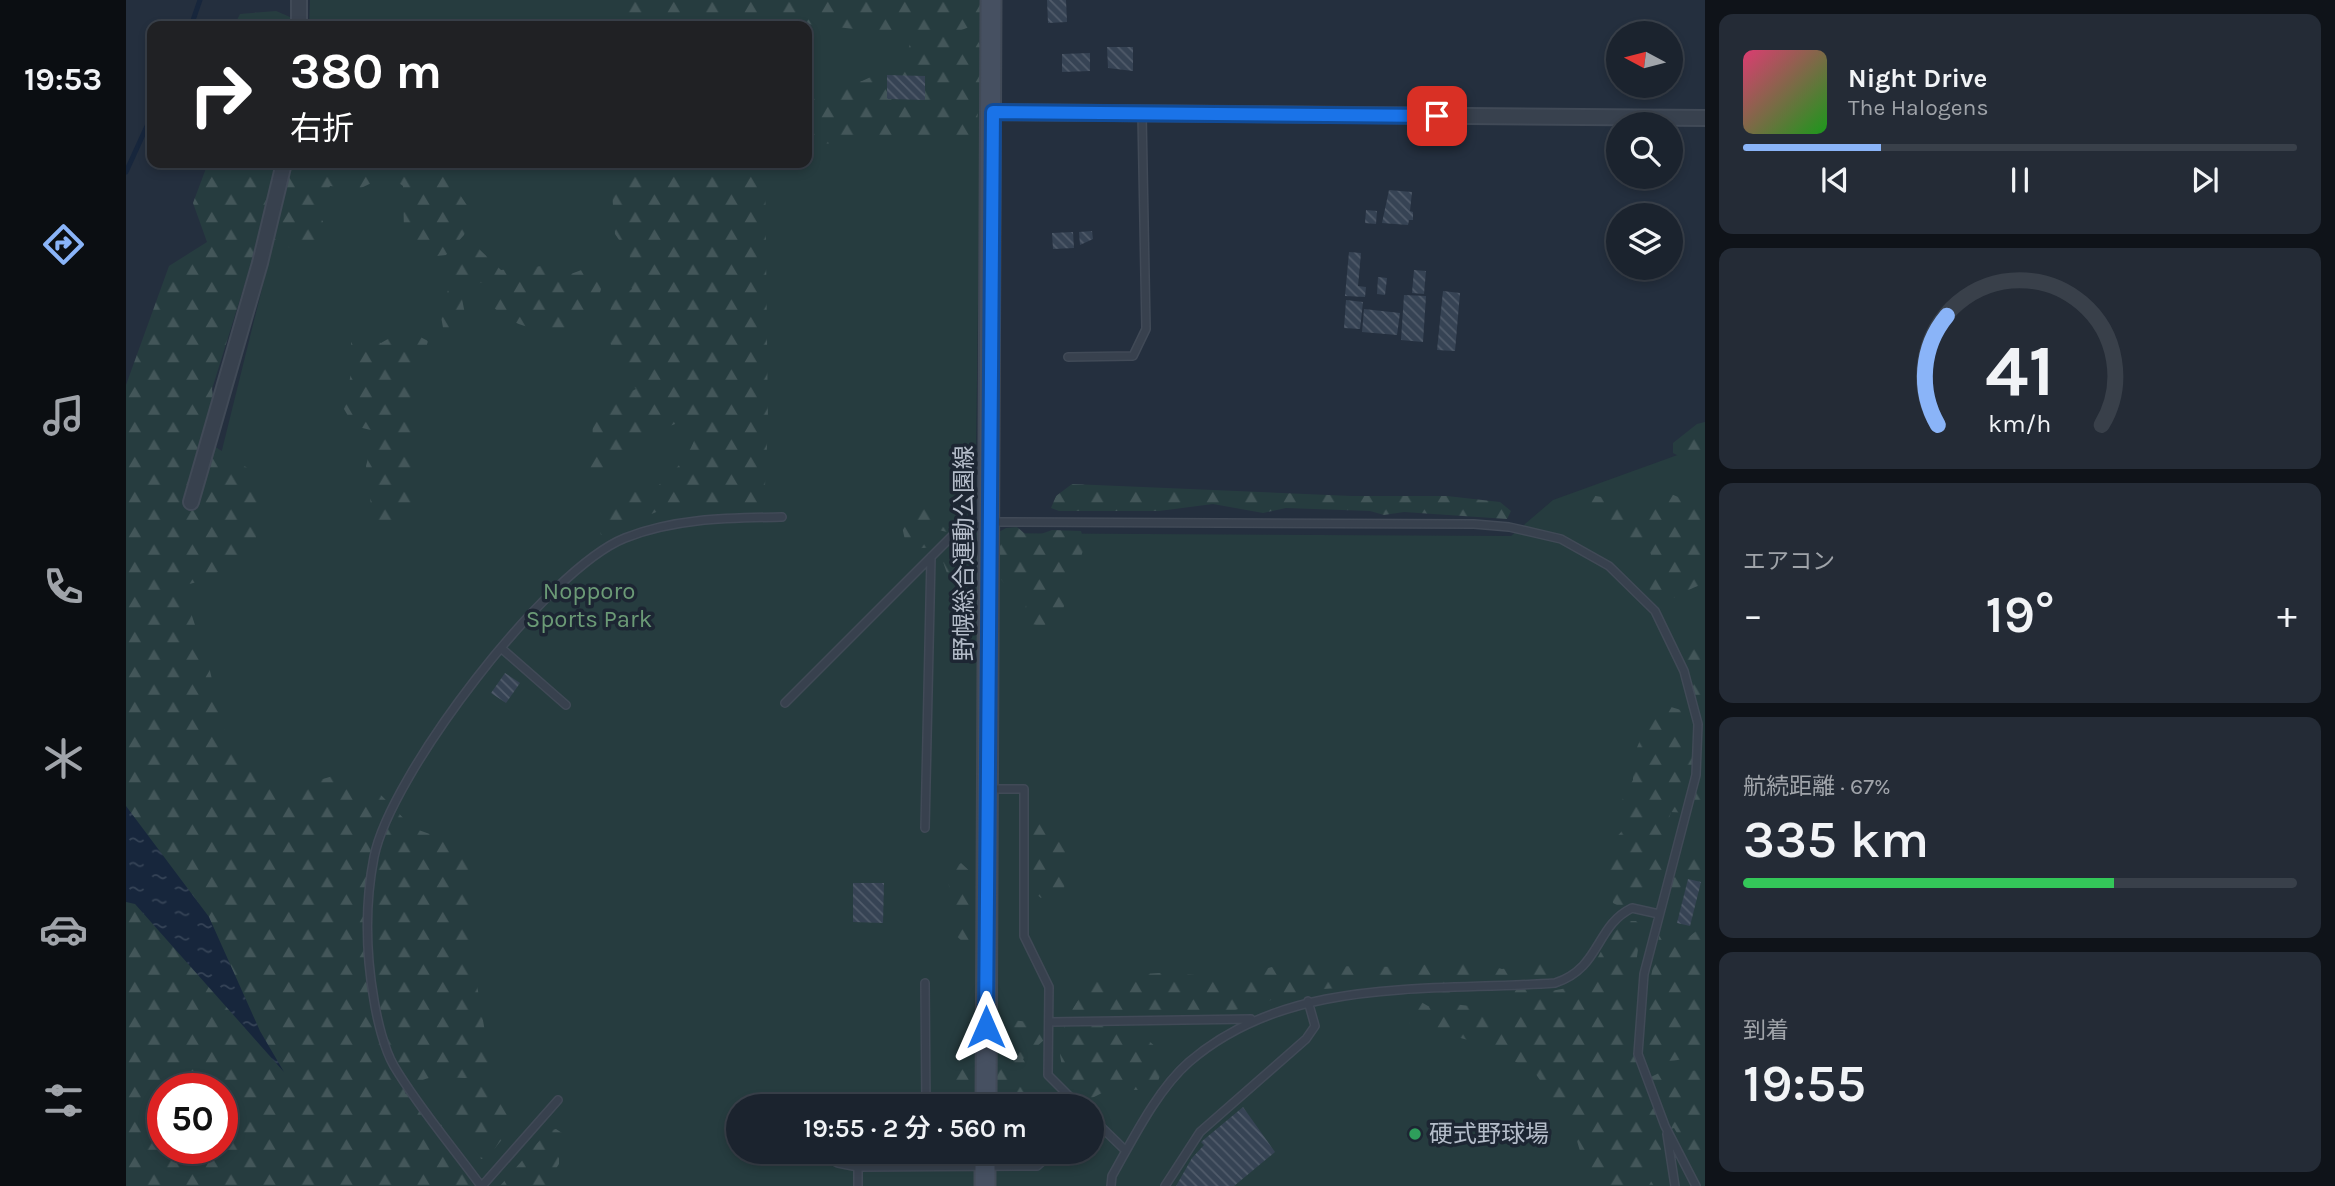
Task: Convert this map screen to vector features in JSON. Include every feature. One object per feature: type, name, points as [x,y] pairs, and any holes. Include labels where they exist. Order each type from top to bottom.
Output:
[{"type":"main road","name":"野幌総合運動公園線","points":[[986,1094],[993,112],[991,0]]},
{"type":"main road","points":[[985,1164],[985,1186]]},
{"type":"street","points":[[299,0],[299,21]]},
{"type":"street","points":[[993,112],[1705,118]]},
{"type":"street","points":[[191,502],[260,262],[283,168]]},
{"type":"lane","points":[[1068,357],[1133,356],[1146,329],[1142,114]]},
{"type":"lane","points":[[558,1100],[481,1186],[392,1064],[374,1000],[367,915],[374,855],[397,795],[421,754],[501,648],[548,595],[588,559],[623,538],[660,527],[728,517],[782,517]]},
{"type":"lane","points":[[785,704],[952,536],[989,522],[1474,524],[1539,532],[1583,550],[1609,566],[1655,611],[1685,671],[1696,709],[1696,775],[1644,974],[1638,1054],[1665,1126],[1696,1186]]},
{"type":"lane","points":[[925,828],[931,557]]},
{"type":"lane","points":[[501,648],[566,705]]},
{"type":"lane","points":[[987,790],[1024,789],[1024,936],[1049,986],[1048,1075],[1067,1094]]},
{"type":"lane","points":[[1111,1186],[1112,1176],[1144,1119],[1188,1063],[1243,1024],[1308,1001],[1387,990],[1555,983],[1574,977],[1586,966],[1612,921],[1622,912],[1632,908],[1660,914]]},
{"type":"lane","points":[[925,983],[926,1094]]},
{"type":"lane","points":[[1165,1186],[1200,1132],[1306,1039],[1315,1026],[1308,1001]]},
{"type":"lane","points":[[1049,1023],[1258,1019]]},
{"type":"lane","points":[[1665,1126],[1675,1186]]},
{"type":"lane","points":[[1104,1129],[1126,1150]]},
{"type":"lane","points":[[843,1164],[858,1167],[937,1164]]},
{"type":"lane","points":[[1022,1164],[1039,1164]]},
{"type":"lane","points":[[858,1167],[858,1186]]},
{"type":"green space","name":"Nopporo Sports Park","points":[[310,0],[982,0],[975,533],[1511,536],[1553,500],[1705,445],[1705,1186],[308,1186],[463,1172],[363,1001],[286,878],[138,567],[198,547],[292,168],[812,168],[812,21],[309,21]]},
{"type":"green space","points":[[611,0],[983,0],[980,23],[956,32],[977,39],[984,53],[975,141],[958,144],[917,137],[812,145],[812,74],[821,84],[862,81],[904,62],[913,35],[812,25],[812,21],[616,21]]},
{"type":"green space","points":[[276,11],[299,21],[236,21],[240,14]]},
{"type":"green space","points":[[206,168],[442,168],[472,213],[464,235],[446,255],[436,256],[409,247],[404,231],[403,186],[388,175],[359,189],[330,186],[320,205],[305,208],[323,221],[320,238],[302,248],[287,247],[284,236],[251,264],[212,389],[215,410],[208,442],[252,471],[261,498],[255,546],[208,579],[182,586],[209,667],[229,749],[261,776],[292,788],[333,776],[379,793],[413,828],[438,837],[465,856],[477,902],[471,950],[485,1032],[496,1062],[481,1075],[426,1079],[405,1093],[434,1110],[471,1186],[126,1186],[126,385],[169,266],[207,242],[193,203]]},
{"type":"green space","points":[[610,168],[765,168],[768,425],[764,506],[661,510],[601,535],[596,512],[611,498],[622,493],[652,491],[686,456],[698,429],[681,422],[658,430],[646,430],[612,478],[596,479],[585,467],[593,442],[592,410],[636,389],[627,379],[604,330],[613,301],[632,289],[625,277],[630,256],[615,234]]},
{"type":"green space","points":[[479,249],[501,270],[542,266],[560,278],[603,262],[607,270],[589,328],[538,329],[516,323],[493,307],[494,289],[486,281],[472,286],[462,299],[466,319],[455,333],[444,333],[440,311],[457,267]]},
{"type":"green space","points":[[405,329],[428,341],[416,381],[414,468],[418,503],[407,521],[390,531],[374,529],[366,466],[375,431],[354,426],[344,409],[352,368],[351,342],[370,338],[381,343]]},
{"type":"green space","points":[[1705,422],[1705,469],[1673,453],[1673,443],[1697,424]]},
{"type":"green space","points":[[1072,484],[1352,496],[1447,496],[1500,502],[1511,511],[1507,519],[1404,512],[1384,515],[1370,511],[1286,508],[1263,513],[1213,504],[1159,511],[1059,511],[1051,508],[1056,496]]},
{"type":"green space","points":[[1654,490],[1705,505],[1705,584],[1660,602],[1645,583],[1651,554],[1643,544],[1620,539],[1614,531],[1614,523],[1604,514],[1597,513],[1592,519],[1586,517],[1585,505],[1590,495],[1619,500],[1639,511]]},
{"type":"green space","points":[[933,508],[938,512],[959,509],[962,518],[958,527],[947,532],[934,529],[933,547],[912,549],[905,540],[901,522],[914,509]]},
{"type":"green space","points":[[1017,527],[1030,538],[1052,530],[1081,531],[1085,545],[1061,615],[1043,626],[1030,624],[1025,610],[1030,585],[1004,583],[987,562],[981,582],[959,586],[950,582],[940,553],[956,541],[985,540],[1006,528]]},
{"type":"green space","points":[[1705,630],[1705,713],[1695,698],[1680,648],[1686,641]]},
{"type":"green space","points":[[1671,707],[1681,710],[1682,748],[1705,739],[1705,814],[1671,812],[1655,859],[1689,846],[1703,858],[1705,874],[1681,886],[1675,904],[1670,901],[1669,889],[1655,885],[1623,908],[1613,903],[1607,857],[1622,831],[1619,812],[1633,780],[1633,757],[1652,712]]},
{"type":"green space","points":[[1037,809],[1046,812],[1048,823],[1059,824],[1071,853],[1058,860],[1056,869],[1067,877],[1064,888],[1041,898],[1034,891],[1028,871],[1032,813]]},
{"type":"green space","points":[[961,863],[975,876],[977,899],[966,907],[969,913],[976,913],[974,940],[963,942],[952,932],[954,903],[948,882],[949,873]]},
{"type":"green space","points":[[1626,921],[1636,921],[1641,926],[1635,972],[1628,984],[1629,1011],[1625,1041],[1637,1059],[1643,1081],[1661,1072],[1705,1070],[1705,1163],[1689,1153],[1674,1128],[1660,1133],[1662,1161],[1649,1178],[1654,1186],[1590,1186],[1573,1127],[1535,1073],[1486,1045],[1410,1024],[1405,1001],[1414,998],[1428,1006],[1445,1003],[1470,1006],[1475,1012],[1502,1020],[1512,1007],[1522,1001],[1501,983],[1479,983],[1454,996],[1404,981],[1362,981],[1339,988],[1307,990],[1228,1012],[1128,1016],[1109,1029],[1149,1041],[1158,1049],[1161,1073],[1157,1084],[1140,1090],[1110,1089],[1100,1094],[1080,1094],[1063,1070],[1061,1038],[1066,1022],[1097,977],[1159,973],[1231,977],[1292,962],[1325,966],[1406,967],[1466,959],[1502,969],[1545,963],[1557,965],[1556,975],[1540,993],[1578,986],[1582,993],[1587,993],[1592,972],[1611,937]]},
{"type":"green space","points":[[1705,924],[1705,1053],[1668,1061],[1661,1059],[1648,1050],[1648,1031],[1655,1020],[1645,1006],[1660,932],[1670,927],[1677,934],[1690,936]]},
{"type":"green space","points":[[999,1020],[1020,1021],[1037,1027],[1045,1039],[1023,1059],[1033,1077],[1033,1087],[1042,1094],[953,1094],[952,1072],[963,1059],[954,1055],[962,1042],[976,1041],[981,1054],[991,1045]]},
{"type":"green space","points":[[491,1081],[501,1084],[505,1097],[521,1116],[487,1158],[481,1159],[450,1110],[452,1104],[462,1102],[471,1087]]},
{"type":"green space","points":[[556,1129],[562,1133],[568,1154],[559,1156],[559,1164],[549,1179],[551,1186],[500,1186],[548,1131]]},
{"type":"water","points":[[126,806],[209,917],[260,1031],[284,1072],[135,904],[126,902]]},
{"type":"building","points":[[1047,0],[1066,0],[1067,22],[1048,23]]},
{"type":"building","points":[[1107,47],[1133,47],[1133,71],[1108,68]]},
{"type":"building","points":[[1090,53],[1090,71],[1062,72],[1062,54]]},
{"type":"building","points":[[887,75],[925,76],[925,100],[887,99]]},
{"type":"building","points":[[1389,190],[1412,192],[1410,211],[1413,212],[1413,220],[1409,220],[1408,225],[1382,223]]},
{"type":"building","points":[[1366,210],[1377,211],[1376,224],[1365,223]]},
{"type":"building","points":[[1092,231],[1093,239],[1080,245],[1079,232]]},
{"type":"building","points":[[1073,232],[1074,248],[1053,249],[1052,233]]},
{"type":"building","points":[[1349,252],[1361,253],[1358,286],[1366,287],[1365,297],[1345,296]]},
{"type":"building","points":[[1414,270],[1426,271],[1424,294],[1412,293]]},
{"type":"building","points":[[1378,277],[1387,278],[1385,295],[1377,294]]},
{"type":"building","points":[[1443,291],[1460,293],[1455,351],[1437,350]]},
{"type":"building","points":[[1404,295],[1426,296],[1423,342],[1401,340]]},
{"type":"building","points":[[1346,300],[1363,302],[1360,329],[1344,328]]},
{"type":"building","points":[[1364,309],[1400,313],[1397,335],[1362,332]]},
{"type":"building","points":[[505,673],[520,683],[506,703],[491,693]]},
{"type":"building","points":[[1688,879],[1701,882],[1690,926],[1677,923]]},
{"type":"building","points":[[853,883],[884,883],[883,923],[853,922]]},
{"type":"building","points":[[1243,1107],[1275,1152],[1234,1186],[1176,1186],[1192,1158],[1204,1145],[1201,1142]]},
{"type":"waterway","points":[[193,21],[200,0]]},
{"type":"waterway","points":[[126,172],[147,126]]},
{"type":"place","name":"硬式野球場","points":[[1415,1134]]},
{"type":"route","points":[[986,1027],[990,222],[993,112],[1437,116]]}]
